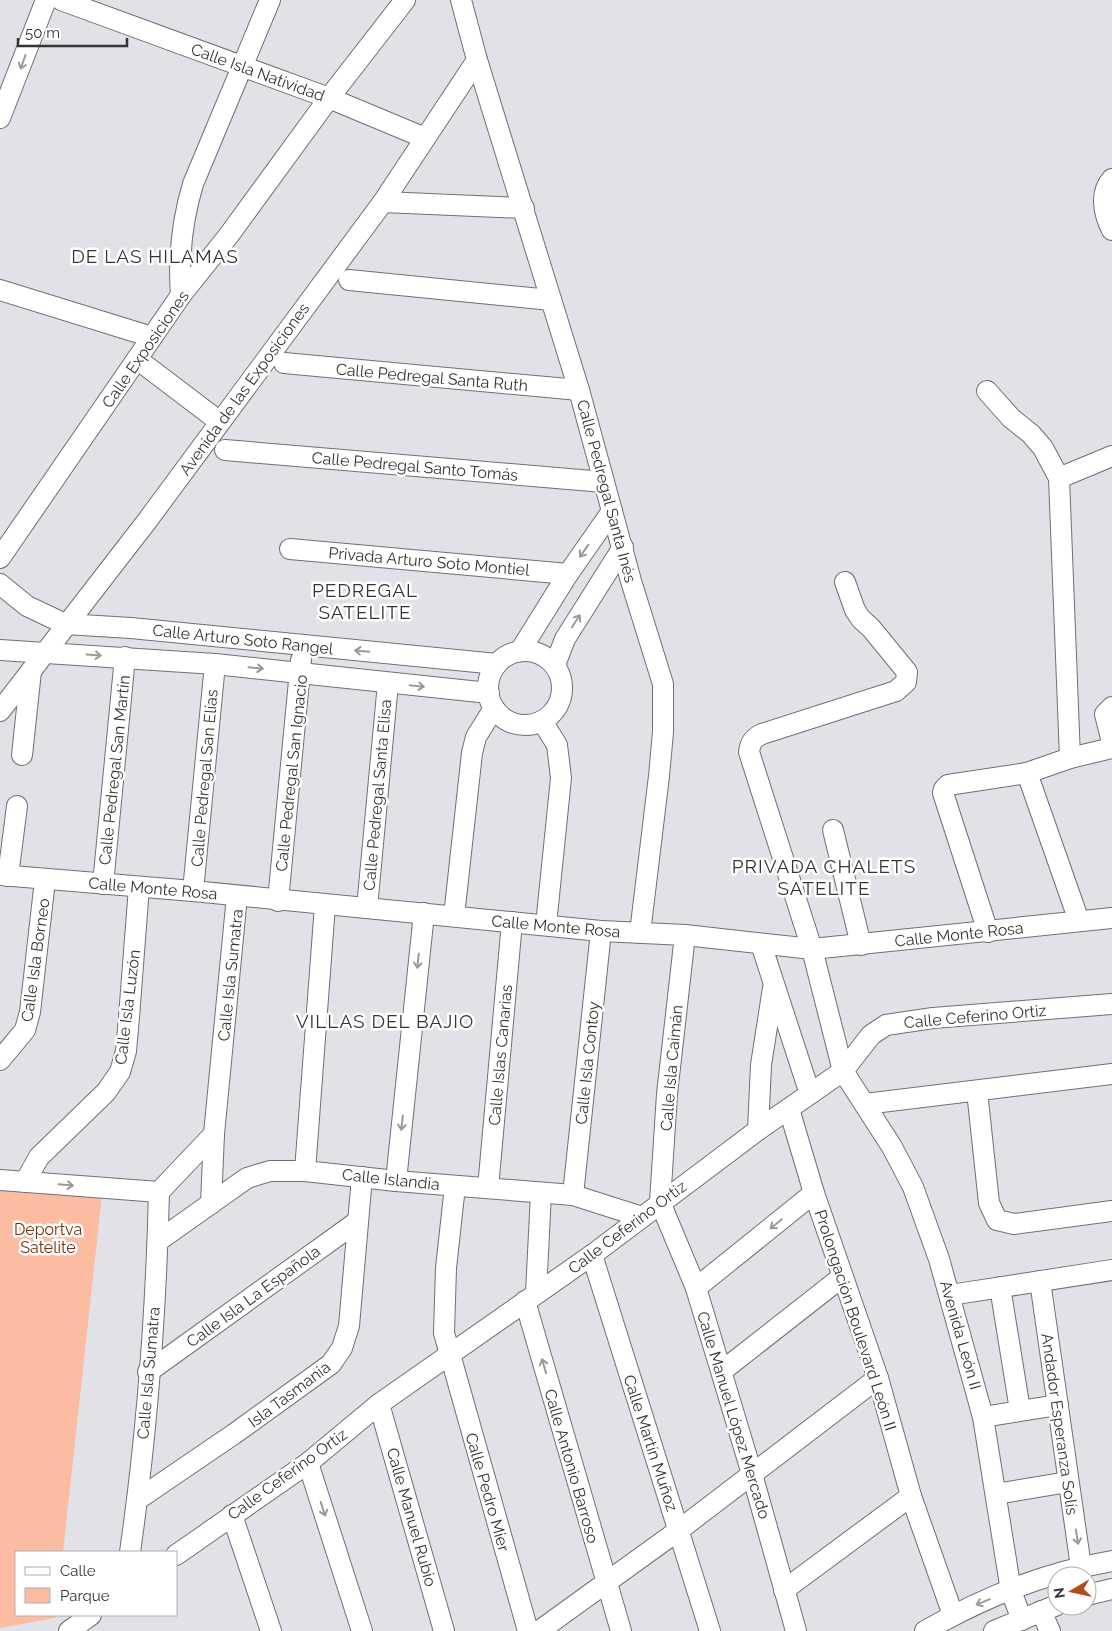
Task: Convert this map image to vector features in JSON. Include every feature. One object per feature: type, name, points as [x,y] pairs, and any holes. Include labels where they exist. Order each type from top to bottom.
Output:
[{"type":"street","points":[[0,118],[46,0]]},
{"type":"street","name":"Calle Isla Natividad","points":[[61,0],[329,98],[425,138]]},
{"type":"street","points":[[182,295],[179,268],[184,214],[209,142],[270,0]]},
{"type":"street","name":"Calle Exposiciones","points":[[0,558],[182,295],[229,235],[329,98],[405,0]]},
{"type":"street","name":"Calle Pedregal Santa Inés","points":[[461,0],[477,60],[580,390],[612,511],[663,684],[663,732],[660,767],[640,933]]},
{"type":"street","name":"Avenida de las Exposiciones","points":[[0,711],[65,624],[147,521],[383,202],[477,60]]},
{"type":"street","points":[[1112,179],[1104,194],[1104,209],[1112,230]]},
{"type":"street","points":[[383,202],[524,208]]},
{"type":"street","points":[[349,280],[551,300]]},
{"type":"street","points":[[0,290],[152,337]]},
{"type":"street","points":[[137,359],[220,422]]},
{"type":"street","name":"Calle Pedregal Santa Ruth","points":[[284,363],[580,390]]},
{"type":"street","points":[[987,391],[1011,418],[1031,434],[1044,448],[1059,478],[1070,758]]},
{"type":"street","name":"Calle Pedregal Santo Tomás","points":[[225,450],[604,482]]},
{"type":"street","points":[[1059,478],[1112,456]]},
{"type":"street","points":[[520,651],[568,574],[612,511]]},
{"type":"street","points":[[555,665],[565,639],[623,547]]},
{"type":"street","name":"Privada Arturo Soto Montiel","points":[[290,549],[568,574]]},
{"type":"street","points":[[843,1071],[812,949],[752,766],[750,744],[755,737],[773,729],[896,691],[906,682],[907,672],[871,628],[861,619],[855,610],[844,582]]},
{"type":"street","name":"Calle Arturo Soto Rangel","points":[[0,584],[27,606],[65,624],[131,628],[497,664]]},
{"type":"street","name":"Calle Pedregal San Ignacio","points":[[278,901],[302,645]]},
{"type":"street","name":"Calle Arturo Soto Rangel","points":[[0,650],[124,657],[300,672],[388,683],[491,700]]},
{"type":"street","points":[[454,916],[472,753],[476,737],[491,700],[490,677],[497,664],[508,655],[520,651],[533,652],[545,656],[555,665],[561,677],[562,690],[560,702],[553,713],[532,725],[516,724],[501,716],[491,700]]},
{"type":"street","name":"Calle Pedregal San Martín","points":[[103,884],[124,657]]},
{"type":"street","name":"Calle Pedregal San Elías","points":[[193,891],[215,664]]},
{"type":"street","points":[[22,755],[31,671]]},
{"type":"street","name":"Calle Pedregal Santa Elisa","points":[[367,908],[388,683]]},
{"type":"street","points":[[1112,707],[1106,714],[1112,742]]},
{"type":"street","points":[[542,721],[557,745],[561,778],[546,924]]},
{"type":"street","points":[[988,932],[943,793],[944,789],[948,785],[1027,773],[1070,758],[1112,748]]},
{"type":"street","points":[[1027,773],[1079,921]]},
{"type":"street","points":[[4,875],[17,806]]},
{"type":"street","points":[[833,830],[861,944]]},
{"type":"street","name":"Calle Monte Rosa","points":[[4,875],[546,924],[601,931],[685,935],[812,949],[1112,918]]},
{"type":"street","name":"Calle Isla Borneo","points":[[0,1060],[25,1030],[30,1012],[46,880]]},
{"type":"street","name":"Calle Isla Luzón","points":[[25,1182],[39,1157],[106,1092],[120,1072],[126,1050],[130,1017],[140,887]]},
{"type":"street","name":"Calle Isla Sumatra","points":[[211,1204],[214,1134],[237,896]]},
{"type":"street","points":[[305,1171],[325,905]]},
{"type":"street","points":[[396,1181],[424,913]]},
{"type":"street","name":"Calle Islas Canarias","points":[[488,1188],[512,922]]},
{"type":"street","name":"Calle Isla Contoy","points":[[573,1195],[601,931]]},
{"type":"street","name":"Calle Isla Caimán","points":[[660,1202],[667,1094],[685,935]]},
{"type":"street","points":[[761,944],[773,986],[810,1094]]},
{"type":"street","points":[[758,1130],[761,1065],[773,986]]},
{"type":"street","name":"Calle Ceferino Ortiz","points":[[178,1554],[308,1463],[379,1404],[448,1353],[592,1255],[758,1130],[843,1071],[871,1035],[886,1025],[932,1018],[1112,1004]]},
{"type":"street","name":"Avenida León II","points":[[843,1071],[892,1147],[913,1187],[927,1221],[983,1416],[1011,1591],[1022,1620]]},
{"type":"street","points":[[865,1104],[1112,1074]]},
{"type":"street","points":[[977,1091],[989,1203],[997,1220],[1014,1224],[1112,1211]]},
{"type":"street","name":"Prolongación Boulevard León II","points":[[789,1109],[814,1194],[878,1378],[911,1496],[953,1615]]},
{"type":"street","points":[[0,1180],[159,1192],[214,1134]]},
{"type":"street","name":"Calle Islandia","points":[[158,1241],[254,1174],[270,1171],[305,1171],[396,1181],[573,1195],[642,1217]]},
{"type":"street","name":"Isla Tasmania","points":[[137,1500],[234,1434],[331,1364],[338,1356],[349,1326],[362,1177]]},
{"type":"street","points":[[448,1353],[444,1333],[443,1309],[455,1186]]},
{"type":"street","name":"Calle Isla Sumatra","points":[[130,1551],[137,1500],[148,1372],[158,1241],[159,1192]]},
{"type":"street","points":[[531,1297],[541,1193]]},
{"type":"street","points":[[696,1288],[814,1194]]},
{"type":"street","name":"Calle Manuel López Mercado","points":[[660,1202],[696,1288],[722,1371],[796,1631]]},
{"type":"street","name":"Calle Isla La Española","points":[[148,1372],[358,1221]]},
{"type":"street","name":"Calle Martín Muñoz","points":[[592,1255],[710,1631]]},
{"type":"street","points":[[950,1296],[1112,1270]]},
{"type":"street","points":[[722,1371],[842,1277]]},
{"type":"street","name":"Andador Esperanza Solís","points":[[1040,1281],[1081,1566]]},
{"type":"street","points":[[1000,1287],[1020,1410]]},
{"type":"street","name":"Calle Antonio Barroso","points":[[531,1297],[605,1582],[621,1631]]},
{"type":"street","name":"Calle Pedro Mier","points":[[448,1353],[528,1631]]},
{"type":"street","points":[[539,1631],[679,1530],[878,1378]]},
{"type":"street","name":"Calle Manuel Rubio","points":[[379,1404],[444,1631]]},
{"type":"street","points":[[983,1416],[1058,1404]]},
{"type":"street","points":[[308,1463],[362,1631]]},
{"type":"street","points":[[996,1494],[1068,1482]]},
{"type":"street","points":[[784,1590],[911,1496]]},
{"type":"street","points":[[232,1515],[270,1631]]},
{"type":"street","points":[[1086,1566],[1112,1561]]},
{"type":"street","points":[[925,1631],[953,1615],[1047,1579]]},
{"type":"street","points":[[1097,1593],[1112,1589]]},
{"type":"street","points":[[994,1631],[1047,1609]]},
{"type":"street","points":[[69,1631],[90,1616]]},
{"type":"street","points":[[1049,1616],[1050,1631]]},
{"type":"green space","name":"Deportva Satelite","points":[[0,1186],[102,1195],[63,1551],[15,1551],[15,1616],[56,1616],[55,1618],[0,1628]]},
{"type":"district","name":"DE LAS HILAMAS","points":[[155,256]]},
{"type":"district","name":"PEDREGAL SATELITE","points":[[365,601]]},
{"type":"district","name":"PRIVADA CHALETS SATELITE","points":[[824,877]]},
{"type":"district","name":"VILLAS DEL BAJIO","points":[[385,1021]]}]
